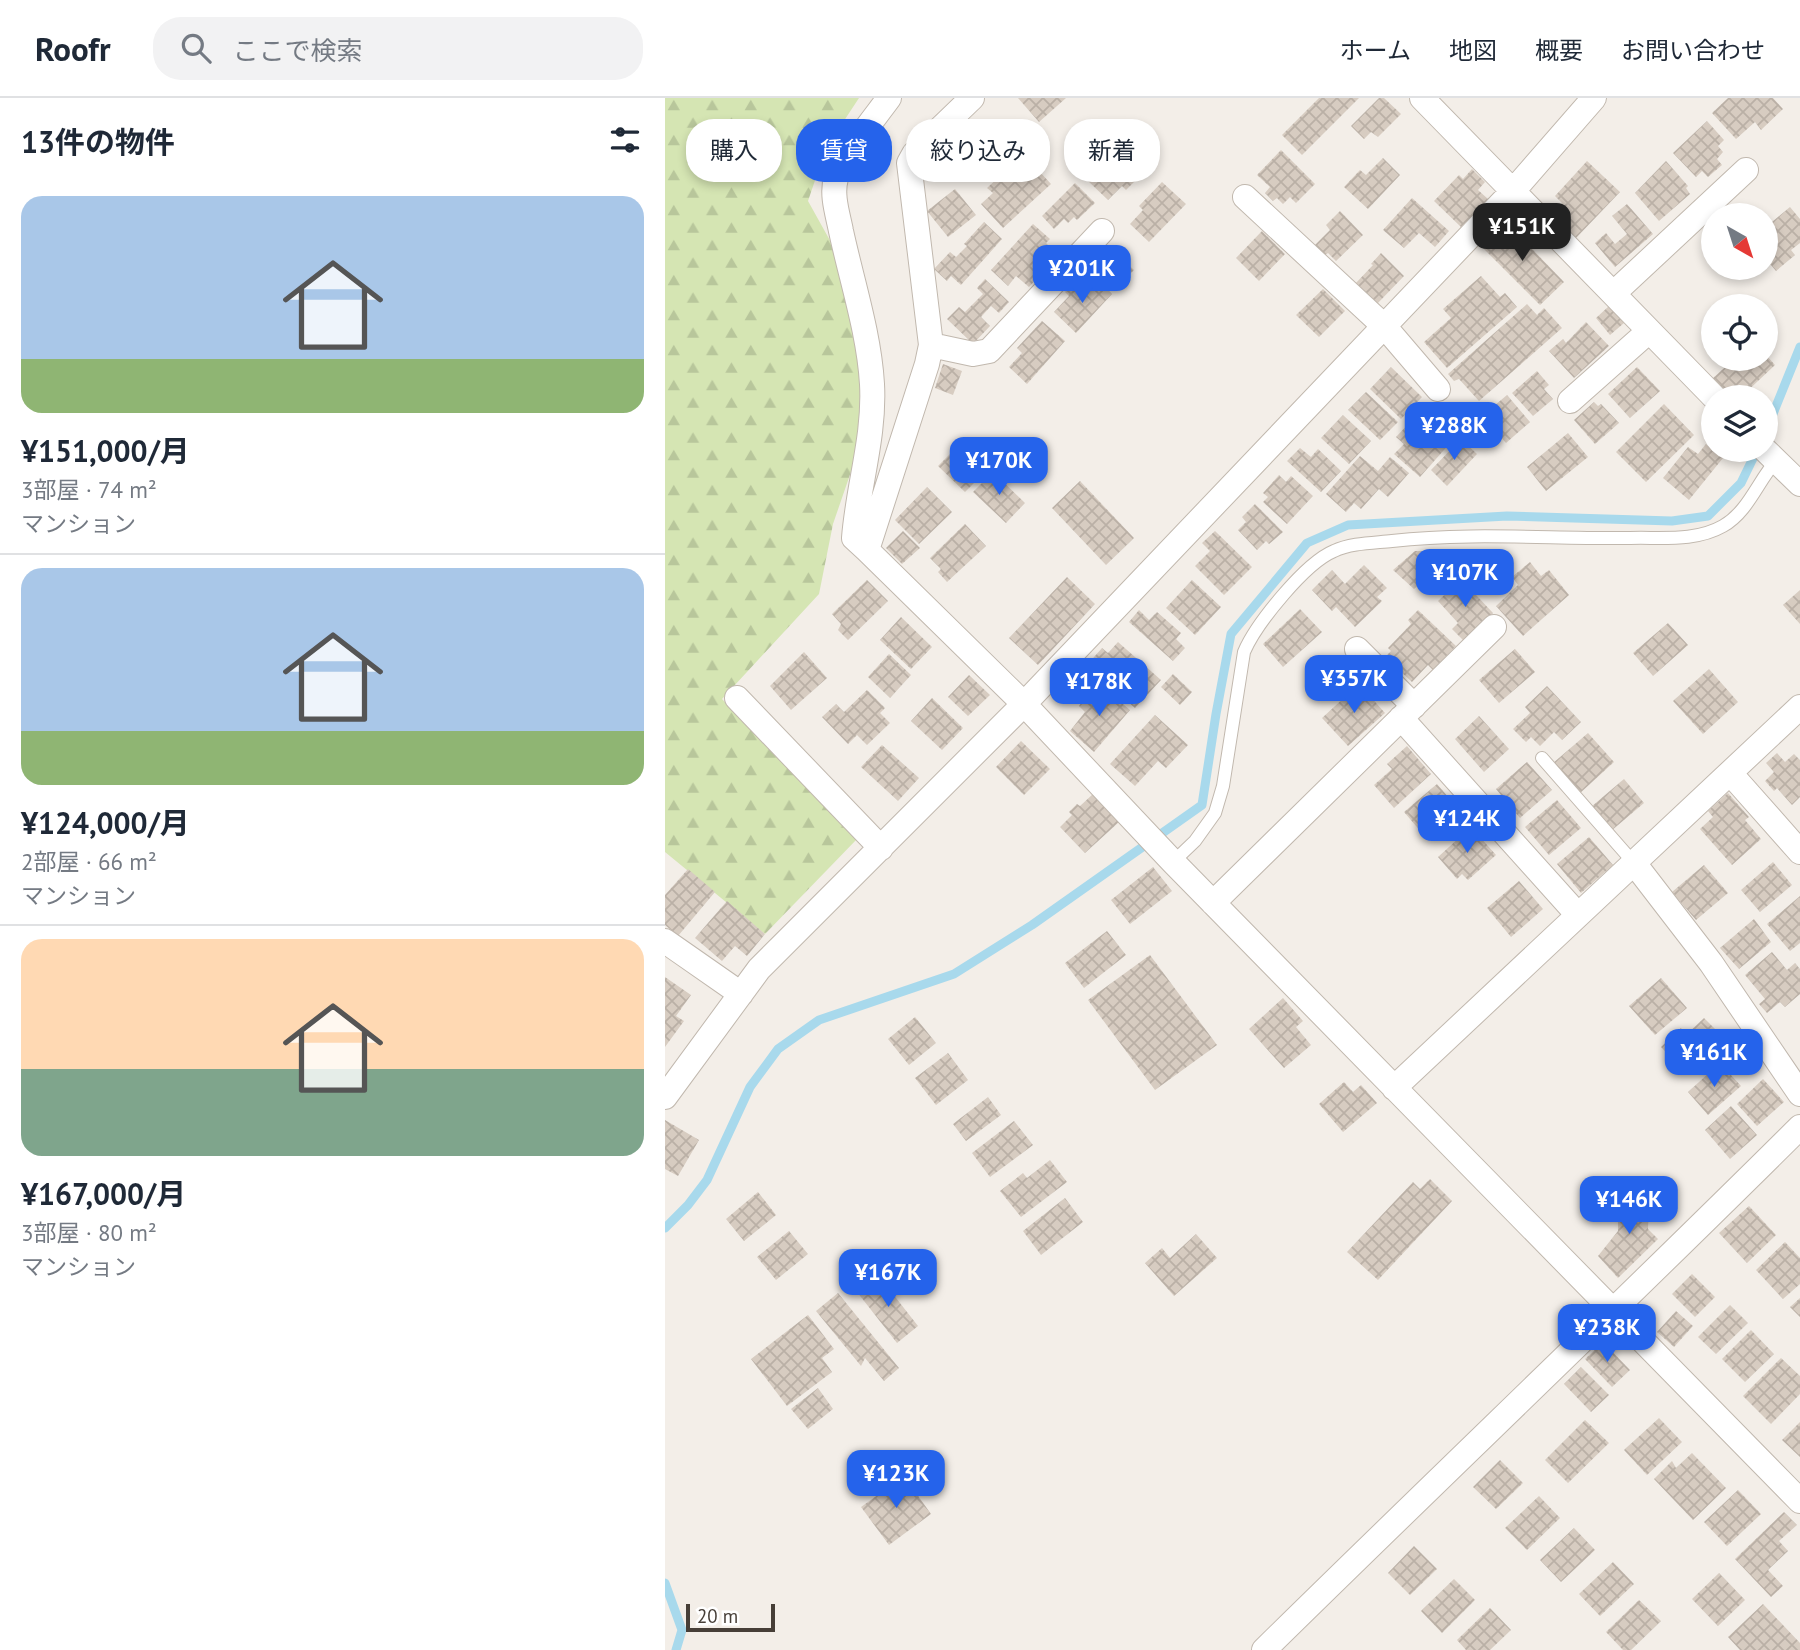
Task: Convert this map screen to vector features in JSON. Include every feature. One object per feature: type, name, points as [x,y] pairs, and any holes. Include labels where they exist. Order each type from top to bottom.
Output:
[{"type":"street","points":[[889,98],[843,163],[835,186],[836,206],[864,331],[872,382],[873,418],[854,538],[1024,704],[1169,858],[1800,1501]]},
{"type":"street","points":[[867,550],[931,345],[909,163],[914,154],[972,98]]},
{"type":"street","points":[[1422,98],[1702,385]]},
{"type":"street","points":[[665,1097],[759,969],[1024,704],[1513,191],[1594,98]]},
{"type":"street","points":[[1614,293],[1746,170]]},
{"type":"street","points":[[1245,197],[1384,327],[1438,389]]},
{"type":"street","points":[[931,345],[973,354],[989,351],[1102,231]]},
{"type":"street","points":[[1570,401],[1649,331]]},
{"type":"street","points":[[1778,462],[1800,484]]},
{"type":"street","points":[[1213,903],[1494,627]]},
{"type":"street","points":[[1357,649],[1578,915]]},
{"type":"street","points":[[737,698],[881,848]]},
{"type":"street","points":[[1394,1088],[1800,707]]},
{"type":"street","points":[[1730,773],[1800,852]]},
{"type":"street","points":[[1634,863],[1711,963],[1800,1094]]},
{"type":"street","points":[[665,942],[741,993]]},
{"type":"street","points":[[1264,1650],[1615,1311],[1800,1127]]},
{"type":"lane","points":[[1169,858],[1195,841],[1215,813],[1223,786],[1244,652],[1251,636],[1304,573],[1334,551],[1400,540],[1464,536],[1696,536],[1722,527],[1736,517],[1767,462]]},
{"type":"lane","points":[[1542,758],[1634,863]]},
{"type":"green space","points":[[665,98],[859,98],[845,119],[796,119],[796,182],[814,182],[808,201],[857,289],[865,431],[833,524],[819,594],[722,699],[858,838],[765,934],[665,852]]},
{"type":"building","points":[[1018,98],[1066,98],[1042,119],[1036,119]]},
{"type":"building","points":[[1319,98],[1359,98],[1302,155],[1282,135]]},
{"type":"building","points":[[1379,98],[1384,98],[1401,114],[1378,137],[1371,132],[1364,139],[1351,126]]},
{"type":"building","points":[[1728,98],[1773,98],[1783,109],[1761,130],[1755,122],[1736,139],[1712,113]]},
{"type":"building","points":[[1707,121],[1724,140],[1718,146],[1723,152],[1717,159],[1722,165],[1708,177],[1702,171],[1696,177],[1673,153]]},
{"type":"building","points":[[1281,150],[1315,184],[1296,203],[1290,197],[1283,204],[1277,198],[1273,201],[1265,193],[1270,187],[1257,175]]},
{"type":"building","points":[[1383,158],[1400,175],[1368,209],[1344,187],[1360,170],[1366,175]]},
{"type":"building","points":[[1587,161],[1620,192],[1576,238],[1552,215],[1562,203],[1555,196]]},
{"type":"building","points":[[1666,161],[1688,186],[1686,188],[1690,194],[1659,221],[1635,193]]},
{"type":"building","points":[[1472,169],[1485,182],[1478,190],[1488,199],[1461,227],[1434,201],[1459,175],[1463,179]]},
{"type":"building","points":[[993,182],[1051,184],[1003,228],[981,204],[993,193],[987,188]]},
{"type":"building","points":[[1089,182],[1134,182],[1126,190],[1122,186],[1108,200]]},
{"type":"building","points":[[1162,182],[1186,204],[1149,242],[1130,224],[1143,210],[1139,206]]},
{"type":"building","points":[[1075,183],[1095,203],[1077,220],[1074,217],[1068,223],[1064,219],[1054,229],[1042,216]]},
{"type":"building","points":[[955,189],[976,215],[948,237],[927,211]]},
{"type":"building","points":[[1412,198],[1449,231],[1435,247],[1419,233],[1404,248],[1383,230]]},
{"type":"building","points":[[1627,204],[1653,234],[1615,267],[1595,243],[1606,233],[1615,244],[1627,234],[1612,216]]},
{"type":"building","points":[[1790,207],[1800,219],[1800,243],[1791,250],[1795,255],[1778,269],[1778,217]]},
{"type":"building","points":[[1340,211],[1363,235],[1336,261],[1328,253],[1324,256],[1314,246],[1330,230],[1326,225]]},
{"type":"building","points":[[1505,221],[1564,282],[1540,305],[1481,246]]},
{"type":"building","points":[[984,222],[1002,239],[961,285],[951,276],[947,281],[934,269],[950,252],[956,257]]},
{"type":"building","points":[[1033,224],[1050,239],[1046,243],[1058,255],[1029,287],[1016,276],[1008,286],[991,270]]},
{"type":"building","points":[[1262,231],[1285,254],[1259,281],[1236,258]]},
{"type":"building","points":[[1111,249],[1134,270],[1116,288],[1094,267]]},
{"type":"building","points":[[1381,253],[1404,276],[1377,304],[1355,284]]},
{"type":"building","points":[[1481,276],[1500,297],[1505,293],[1517,307],[1447,368],[1424,342],[1451,318],[1443,309]]},
{"type":"building","points":[[985,279],[1009,302],[999,313],[991,306],[981,317],[990,326],[973,344],[947,319],[959,307],[965,312],[983,294],[977,288]]},
{"type":"building","points":[[1098,280],[1112,294],[1076,333],[1054,312],[1069,296],[1065,292],[1074,282],[1086,293]]},
{"type":"building","points":[[1323,289],[1345,311],[1319,337],[1296,315]]},
{"type":"building","points":[[1527,304],[1537,315],[1544,308],[1562,328],[1479,401],[1459,379],[1454,381],[1448,374]]},
{"type":"building","points":[[1609,306],[1624,323],[1610,335],[1596,318]]},
{"type":"building","points":[[1042,321],[1065,341],[1027,384],[1009,367],[1022,353],[1017,348]]},
{"type":"building","points":[[1586,322],[1609,346],[1574,378],[1549,351],[1563,339],[1566,343]]},
{"type":"building","points":[[943,364],[962,371],[953,395],[935,388]]},
{"type":"building","points":[[1391,367],[1422,397],[1401,419],[1370,389]]},
{"type":"building","points":[[1637,367],[1660,391],[1630,418],[1608,394]]},
{"type":"building","points":[[1537,371],[1549,385],[1544,389],[1553,399],[1533,416],[1512,393]]},
{"type":"building","points":[[1721,371],[1769,371],[1754,385],[1718,385],[1712,379]]},
{"type":"building","points":[[1366,392],[1398,422],[1380,440],[1348,410]]},
{"type":"building","points":[[1507,395],[1530,422],[1506,443],[1482,416]]},
{"type":"building","points":[[1594,402],[1598,406],[1601,404],[1619,423],[1595,444],[1574,420]]},
{"type":"building","points":[[1427,404],[1459,433],[1420,477],[1394,454],[1404,444],[1396,437]]},
{"type":"building","points":[[1664,404],[1694,435],[1646,482],[1616,452]]},
{"type":"building","points":[[1343,415],[1371,441],[1349,464],[1321,438]]},
{"type":"building","points":[[1568,433],[1588,457],[1546,491],[1527,467]]},
{"type":"building","points":[[1461,439],[1477,454],[1447,486],[1431,470]]},
{"type":"building","points":[[957,447],[984,473],[965,492],[938,466]]},
{"type":"building","points":[[1688,447],[1698,454],[1701,450],[1701,462],[1720,462],[1689,500],[1663,478]]},
{"type":"building","points":[[1300,448],[1311,457],[1318,449],[1341,471],[1321,492],[1287,461]]},
{"type":"building","points":[[1360,456],[1378,471],[1390,457],[1409,473],[1388,497],[1379,489],[1361,509],[1354,503],[1346,512],[1326,494]]},
{"type":"building","points":[[993,472],[1025,503],[1006,523],[973,492]]},
{"type":"building","points":[[1279,475],[1286,482],[1291,476],[1313,496],[1287,524],[1263,502],[1268,497],[1263,493]]},
{"type":"building","points":[[1080,481],[1134,538],[1106,565],[1052,508]]},
{"type":"building","points":[[927,487],[952,512],[919,544],[895,520]]},
{"type":"building","points":[[1255,504],[1283,532],[1269,544],[1266,541],[1257,550],[1238,530],[1246,522],[1242,517]]},
{"type":"building","points":[[965,524],[986,546],[947,582],[938,572],[941,569],[930,558]]},
{"type":"building","points":[[903,531],[920,548],[902,564],[886,548]]},
{"type":"building","points":[[1215,531],[1252,567],[1224,595],[1195,566],[1210,551],[1202,543]]},
{"type":"building","points":[[1415,551],[1431,551],[1443,563],[1414,589],[1393,570]]},
{"type":"building","points":[[1530,562],[1541,576],[1549,570],[1569,595],[1523,636],[1496,606],[1518,585],[1512,577]]},
{"type":"building","points":[[1364,565],[1387,588],[1377,597],[1382,601],[1355,627],[1336,607],[1332,611],[1312,590],[1332,570],[1345,584]]},
{"type":"building","points":[[1067,577],[1095,604],[1038,665],[1009,638]]},
{"type":"building","points":[[1461,579],[1493,613],[1464,641],[1452,629],[1458,623],[1438,601]]},
{"type":"building","points":[[867,580],[888,601],[848,640],[838,630],[841,624],[832,614]]},
{"type":"building","points":[[1192,580],[1221,607],[1195,635],[1166,608]]},
{"type":"building","points":[[1800,590],[1800,624],[1783,605]]},
{"type":"building","points":[[1300,609],[1322,632],[1283,667],[1263,644]]},
{"type":"building","points":[[1139,610],[1149,620],[1157,612],[1181,633],[1176,639],[1185,648],[1173,661],[1129,622]]},
{"type":"building","points":[[1418,610],[1456,646],[1433,670],[1428,665],[1412,682],[1385,657],[1391,651],[1388,648],[1411,624],[1408,620]]},
{"type":"building","points":[[901,617],[932,647],[911,669],[880,640]]},
{"type":"building","points":[[1668,623],[1688,645],[1653,676],[1633,653]]},
{"type":"building","points":[[1118,642],[1161,680],[1135,708],[1087,665],[1102,648],[1108,653]]},
{"type":"building","points":[[1515,649],[1535,672],[1499,703],[1479,680]]},
{"type":"building","points":[[804,652],[827,678],[791,710],[770,686]]},
{"type":"building","points":[[889,654],[911,675],[890,698],[868,677]]},
{"type":"building","points":[[1709,669],[1738,702],[1703,734],[1673,701]]},
{"type":"building","points":[[1173,674],[1192,692],[1180,705],[1161,687]]},
{"type":"building","points":[[969,675],[990,695],[968,716],[948,697]]},
{"type":"building","points":[[1359,684],[1385,713],[1348,746],[1322,718]]},
{"type":"building","points":[[1547,686],[1581,722],[1562,740],[1554,732],[1540,746],[1531,737],[1526,742],[1513,729],[1530,713],[1525,707]]},
{"type":"building","points":[[1104,688],[1130,710],[1094,752],[1070,731],[1085,712],[1079,706],[1090,691],[1097,696]]},
{"type":"building","points":[[867,690],[885,708],[880,713],[890,723],[867,745],[857,735],[848,744],[822,717],[836,704],[844,712]]},
{"type":"building","points":[[932,698],[963,728],[942,750],[911,721]]},
{"type":"building","points":[[1155,715],[1188,745],[1166,768],[1158,761],[1135,786],[1110,764]]},
{"type":"building","points":[[1479,716],[1509,749],[1484,772],[1455,739]]},
{"type":"building","points":[[1588,733],[1614,762],[1579,794],[1552,764]]},
{"type":"building","points":[[1021,741],[1050,769],[1024,795],[996,767]]},
{"type":"building","points":[[882,745],[919,778],[898,801],[861,767]]},
{"type":"building","points":[[1407,746],[1431,774],[1394,808],[1374,785],[1392,769],[1387,764]]},
{"type":"building","points":[[1777,753],[1785,762],[1794,754],[1800,760],[1800,797],[1792,805],[1777,788],[1774,791],[1765,781],[1774,772],[1766,763]]},
{"type":"building","points":[[1527,762],[1552,790],[1520,818],[1496,789]]},
{"type":"building","points":[[1624,779],[1644,803],[1611,831],[1591,807]]},
{"type":"building","points":[[1437,784],[1462,813],[1429,841],[1404,812]]},
{"type":"building","points":[[1728,793],[1749,817],[1745,820],[1761,839],[1732,865],[1700,829],[1713,817],[1708,811]]},
{"type":"building","points":[[1093,794],[1119,822],[1085,853],[1060,827],[1072,815],[1069,812],[1077,804],[1080,806]]},
{"type":"building","points":[[1557,800],[1581,828],[1549,855],[1525,827]]},
{"type":"building","points":[[1471,827],[1496,855],[1468,880],[1462,874],[1457,879],[1438,857]]},
{"type":"building","points":[[1589,837],[1613,865],[1581,893],[1557,864]]},
{"type":"building","points":[[1773,862],[1792,885],[1760,912],[1741,890]]},
{"type":"building","points":[[1704,865],[1728,893],[1696,920],[1672,892]]},
{"type":"building","points":[[1153,867],[1172,891],[1130,924],[1111,900]]},
{"type":"building","points":[[688,869],[715,892],[678,936],[665,925],[665,895]]},
{"type":"building","points":[[1519,881],[1543,909],[1511,937],[1487,908]]},
{"type":"building","points":[[1800,896],[1800,943],[1790,951],[1767,924]]},
{"type":"building","points":[[727,901],[765,934],[747,956],[735,946],[722,961],[695,938]]},
{"type":"building","points":[[1754,919],[1771,942],[1739,969],[1720,948]]},
{"type":"building","points":[[1107,931],[1126,955],[1084,988],[1065,963]]},
{"type":"building","points":[[1772,952],[1787,970],[1795,963],[1800,969],[1800,994],[1785,1007],[1780,1002],[1767,1013],[1759,1004],[1765,999],[1745,975]]},
{"type":"building","points":[[1150,955],[1217,1045],[1155,1090],[1088,1000]]},
{"type":"building","points":[[665,977],[691,995],[676,1016],[684,1021],[665,1047]]},
{"type":"building","points":[[1661,978],[1687,1008],[1655,1035],[1629,1006]]},
{"type":"building","points":[[1283,998],[1303,1021],[1296,1027],[1311,1045],[1284,1068],[1249,1029]]},
{"type":"building","points":[[915,1017],[936,1043],[909,1065],[888,1039]]},
{"type":"building","points":[[1704,1018],[1724,1038],[1686,1073],[1661,1047],[1681,1028],[1685,1036]]},
{"type":"building","points":[[948,1053],[968,1080],[936,1105],[915,1078]]},
{"type":"building","points":[[1720,1063],[1741,1086],[1708,1115],[1688,1092]]},
{"type":"building","points":[[1763,1079],[1784,1102],[1757,1126],[1737,1104]]},
{"type":"building","points":[[1344,1082],[1353,1092],[1361,1085],[1377,1103],[1343,1132],[1319,1104]]},
{"type":"building","points":[[988,1097],[1001,1115],[966,1141],[953,1124]]},
{"type":"building","points":[[1731,1106],[1757,1135],[1730,1159],[1705,1130]]},
{"type":"building","points":[[665,1120],[699,1140],[678,1176],[665,1169]]},
{"type":"building","points":[[1014,1121],[1033,1145],[990,1177],[972,1153]]},
{"type":"building","points":[[1050,1160],[1067,1182],[1021,1217],[1000,1191],[1023,1173],[1027,1178]]},
{"type":"building","points":[[1430,1179],[1452,1201],[1378,1280],[1347,1252],[1413,1182],[1420,1189]]},
{"type":"building","points":[[758,1192],[776,1215],[744,1241],[726,1219]]},
{"type":"building","points":[[1649,1197],[1648,1229],[1658,1239],[1618,1278],[1598,1256],[1618,1231],[1618,1200]]},
{"type":"building","points":[[1065,1198],[1083,1222],[1041,1255],[1023,1231]]},
{"type":"building","points":[[1749,1206],[1776,1235],[1747,1263],[1719,1233]]},
{"type":"building","points":[[789,1231],[808,1254],[776,1280],[757,1257]]},
{"type":"building","points":[[1196,1234],[1217,1258],[1174,1296],[1145,1263],[1162,1248],[1170,1258]]},
{"type":"building","points":[[1785,1242],[1800,1258],[1800,1284],[1783,1299],[1756,1270]]},
{"type":"building","points":[[1692,1274],[1715,1297],[1695,1317],[1672,1294]]},
{"type":"building","points":[[878,1275],[918,1326],[897,1343],[857,1292]]},
{"type":"building","points":[[838,1293],[899,1368],[884,1381],[865,1358],[861,1366],[816,1311]]},
{"type":"building","points":[[1800,1298],[1800,1317],[1790,1307]]},
{"type":"building","points":[[1730,1305],[1748,1323],[1716,1354],[1698,1337]]},
{"type":"building","points":[[1676,1311],[1693,1326],[1674,1347],[1657,1332]]},
{"type":"building","points":[[808,1315],[834,1349],[822,1358],[832,1372],[787,1406],[751,1359]]},
{"type":"building","points":[[1751,1330],[1774,1354],[1745,1382],[1722,1359]]},
{"type":"building","points":[[1603,1342],[1630,1370],[1612,1387],[1585,1359]]},
{"type":"building","points":[[1781,1358],[1800,1376],[1800,1394],[1771,1424],[1743,1396]]},
{"type":"building","points":[[1581,1367],[1609,1395],[1591,1412],[1564,1384]]},
{"type":"building","points":[[818,1388],[833,1409],[808,1429],[791,1409]]},
{"type":"building","points":[[1659,1418],[1682,1442],[1647,1475],[1624,1450]]},
{"type":"building","points":[[1585,1420],[1609,1443],[1568,1483],[1545,1460]]},
{"type":"building","points":[[1800,1422],[1800,1457],[1782,1440]]},
{"type":"building","points":[[1692,1453],[1726,1488],[1693,1520],[1654,1479],[1672,1461],[1676,1468]]},
{"type":"building","points":[[1500,1460],[1523,1483],[1496,1509],[1473,1487]]},
{"type":"building","points":[[904,1476],[931,1514],[889,1545],[861,1507]]},
{"type":"building","points":[[1738,1490],[1761,1514],[1727,1546],[1704,1522]]},
{"type":"building","points":[[1539,1496],[1560,1518],[1527,1550],[1505,1528]]},
{"type":"building","points":[[1784,1512],[1797,1525],[1779,1541],[1788,1551],[1768,1570],[1783,1586],[1771,1597],[1735,1559]]},
{"type":"building","points":[[1574,1528],[1595,1550],[1561,1582],[1540,1560]]},
{"type":"building","points":[[1414,1546],[1437,1569],[1410,1595],[1388,1573]]},
{"type":"building","points":[[1613,1562],[1634,1584],[1600,1616],[1579,1594]]},
{"type":"building","points":[[1719,1573],[1745,1600],[1718,1626],[1692,1599]]},
{"type":"building","points":[[1454,1579],[1475,1600],[1442,1633],[1421,1611]]},
{"type":"building","points":[[1639,1600],[1661,1621],[1631,1650],[1623,1650],[1606,1632]]},
{"type":"building","points":[[1763,1604],[1800,1643],[1800,1650],[1740,1650],[1728,1637]]},
{"type":"building","points":[[1490,1608],[1511,1630],[1490,1650],[1466,1650],[1457,1640]]},
{"type":"waterway","points":[[1778,401],[1800,347]]},
{"type":"waterway","points":[[665,1228],[688,1205],[707,1180],[750,1087],[778,1049],[819,1020],[954,974],[1032,925],[1202,805],[1231,634],[1307,543],[1348,525],[1507,516],[1672,521],[1708,516],[1741,483],[1751,462]]},
{"type":"waterway","points":[[665,1583],[682,1630],[676,1650]]}]
